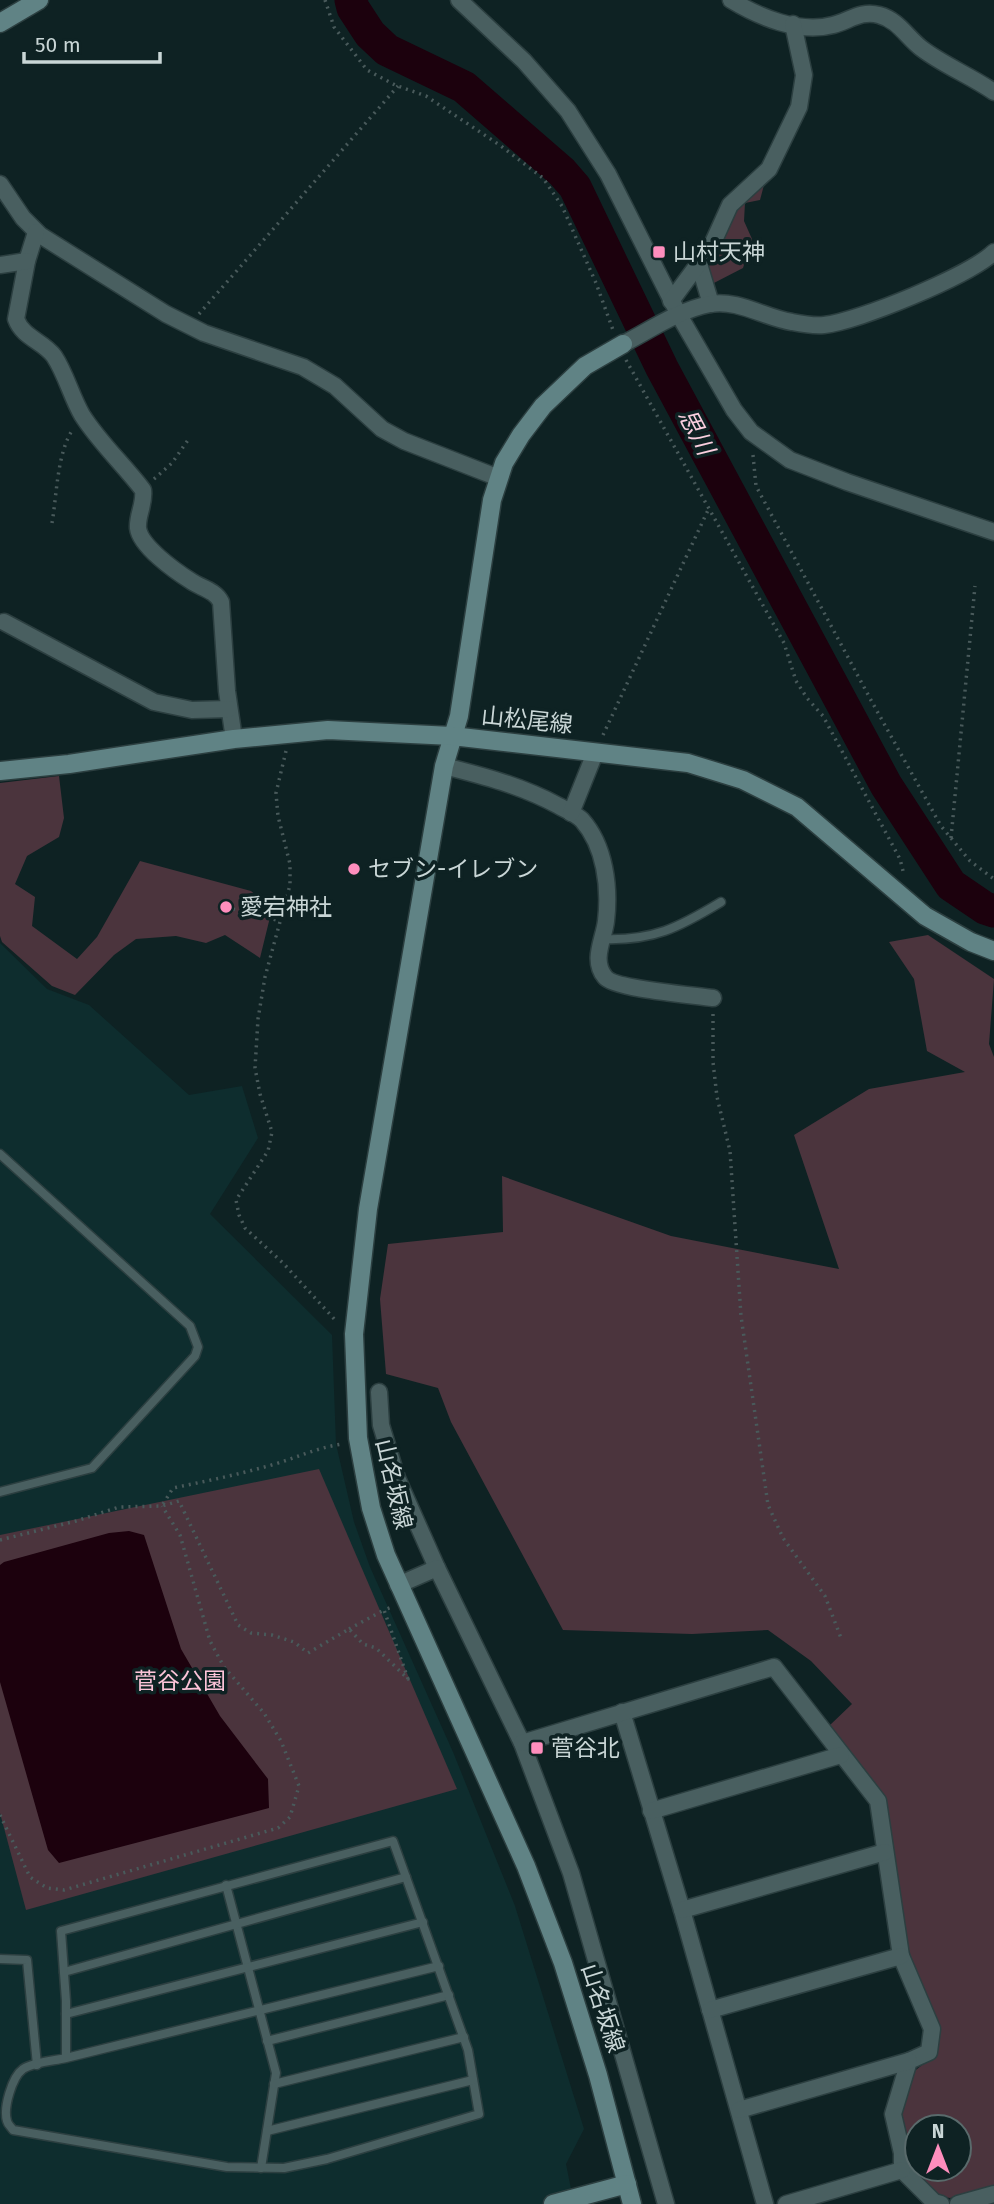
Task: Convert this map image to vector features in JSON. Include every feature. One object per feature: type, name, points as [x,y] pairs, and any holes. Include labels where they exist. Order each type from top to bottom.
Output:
[{"type":"main road","points":[[0,23],[39,0]]},
{"type":"main road","name":"山名坂線","points":[[621,345],[585,366],[542,406],[504,463],[492,500],[458,716],[444,766],[368,1209],[354,1334],[358,1438],[371,1508],[398,1585],[526,1866],[571,1987],[598,2075],[632,2204]]},
{"type":"main road","name":"山松尾線","points":[[0,771],[69,764],[290,732],[366,731],[452,736],[688,763],[743,780],[797,807],[925,916],[971,942],[994,951]]},
{"type":"main road","points":[[553,2204],[627,2184]]},
{"type":"street","points":[[459,0],[524,61],[568,111],[608,174],[671,312],[751,432],[790,460],[994,532]]},
{"type":"street","points":[[731,0],[748,10],[806,27],[833,25],[855,15],[878,15],[900,26],[920,47],[994,92]]},
{"type":"street","points":[[671,312],[711,247],[730,205],[768,169],[799,107],[804,75],[793,24]]},
{"type":"street","points":[[0,184],[36,232],[107,278],[189,325],[303,367],[335,386],[382,429],[404,441],[499,478]]},
{"type":"street","points":[[36,232],[27,261],[16,319],[19,328],[55,358],[83,417],[140,486],[145,500],[138,526],[142,540],[190,581],[218,595],[221,602],[229,709],[234,739]]},
{"type":"street","points":[[621,345],[671,312],[711,304],[735,305],[790,322],[823,325],[857,316],[931,289],[994,252]]},
{"type":"street","points":[[0,265],[27,261]]},
{"type":"street","points":[[699,264],[711,304]]},
{"type":"street","points":[[4,622],[153,702],[192,710],[229,709]]},
{"type":"street","points":[[571,813],[595,753]]},
{"type":"street","points":[[444,766],[505,781],[579,817],[593,834],[603,862],[607,891],[606,920],[597,961],[605,978],[620,986],[713,998]]},
{"type":"street","points":[[379,1392],[381,1424],[397,1478],[437,1568],[522,1743],[571,1873],[666,2204]]},
{"type":"street","points":[[398,1585],[437,1568]]},
{"type":"street","points":[[522,1743],[775,1667],[878,1801],[901,1956],[932,2029],[929,2052],[909,2061],[739,2110]]},
{"type":"street","points":[[622,1713],[682,1910],[765,2204]]},
{"type":"street","points":[[651,1811],[841,1755]]},
{"type":"street","points":[[682,1910],[885,1852]]},
{"type":"street","points":[[710,2010],[901,1956]]},
{"type":"street","points":[[909,2061],[893,2114],[902,2153],[902,2170],[934,2202],[942,2204]]},
{"type":"street","points":[[786,2204],[902,2170]]},
{"type":"street","points":[[960,2204],[994,2194]]},
{"type":"lane","points":[[602,939],[629,940],[665,932],[685,924],[721,902]]},
{"type":"lane","points":[[0,1154],[190,1326],[198,1347],[195,1356],[92,1468],[2,1489]]},
{"type":"lane","points":[[66,2058],[61,1931],[393,1841],[439,1966],[464,2037],[480,2114],[327,2159],[284,2168],[227,2167],[13,2130],[7,2121],[8,2101],[13,2081],[23,2069],[439,1966]]},
{"type":"lane","points":[[64,1972],[406,1878]]},
{"type":"lane","points":[[226,1885],[276,2073],[261,2168]]},
{"type":"lane","points":[[66,2014],[423,1922]]},
{"type":"lane","points":[[0,1959],[27,1960],[37,2065]]},
{"type":"lane","points":[[267,2041],[449,1995]]},
{"type":"lane","points":[[274,2084],[464,2037]]},
{"type":"lane","points":[[267,2131],[474,2080]]},
{"type":"path","points":[[325,0],[334,27],[367,70],[398,86],[426,96],[501,146],[542,178],[562,206],[621,345],[784,643],[796,681],[840,745],[900,859],[906,879],[903,897]]},
{"type":"path","points":[[189,325],[398,86]]},
{"type":"path","points":[[52,523],[66,439],[83,417]]},
{"type":"path","points":[[751,432],[756,486],[872,702],[941,826],[970,861],[994,879]]},
{"type":"path","points":[[140,486],[156,478],[172,463],[188,440]]},
{"type":"path","points":[[595,753],[709,508]]},
{"type":"path","points":[[951,839],[975,586]]},
{"type":"path","points":[[290,732],[276,793],[278,816],[290,864],[290,885],[265,977],[258,1019],[255,1068],[272,1132],[268,1151],[236,1200],[245,1228],[283,1264],[337,1323],[354,1334]]},
{"type":"path","points":[[233,909],[280,921]]},
{"type":"path","points":[[713,998],[713,1062],[717,1097],[730,1151],[741,1316],[768,1505],[789,1546],[825,1596],[841,1638]]},
{"type":"path","points":[[162,1506],[173,1488],[239,1474],[324,1446],[345,1444]]},
{"type":"path","points":[[0,1539],[76,1521],[119,1507],[162,1506],[179,1502],[237,1625],[251,1633],[272,1635],[294,1642],[308,1653],[392,1607],[398,1585]]},
{"type":"path","points":[[0,1815],[30,1877],[47,1888],[64,1890],[278,1828],[290,1817],[299,1786],[281,1741],[264,1713],[224,1667],[210,1641],[180,1535],[162,1506]]},
{"type":"path","points":[[349,1629],[363,1644],[376,1648],[408,1679],[384,1610]]},
{"type":"shaded area","points":[[0,943],[47,989],[89,1005],[189,1095],[242,1086],[258,1138],[210,1214],[332,1335],[336,1444],[354,1522],[370,1567],[453,1752],[515,1906],[584,2129],[566,2164],[574,2204],[0,2204]]},
{"type":"shaded area","points":[[129,1531],[144,1535],[181,1649],[220,1716],[268,1779],[269,1808],[59,1863],[48,1850],[0,1682],[0,1565],[109,1533]]},
{"type":"green space","points":[[764,185],[760,200],[745,203],[744,221],[752,239],[743,268],[712,284],[703,270],[734,206],[748,191]]},
{"type":"green space","points":[[59,776],[64,818],[59,837],[27,856],[15,884],[35,897],[32,926],[77,959],[97,937],[140,861],[251,891],[272,909],[260,958],[225,935],[206,943],[176,936],[136,939],[114,955],[75,995],[52,986],[2,942],[0,783]]},
{"type":"green space","points":[[928,935],[994,979],[989,1044],[994,1057],[994,2186],[950,2198],[938,2196],[926,2183],[973,2183],[973,2113],[903,2113],[903,2125],[900,2115],[912,2073],[936,2054],[940,2027],[906,1944],[889,1823],[829,1726],[852,1704],[811,1661],[768,1630],[692,1634],[563,1630],[451,1422],[438,1388],[386,1374],[380,1299],[388,1244],[503,1232],[502,1176],[671,1236],[839,1269],[794,1135],[869,1089],[965,1072],[927,1051],[914,979],[889,942]]},
{"type":"green space","name":"菅谷公園","points":[[319,1469],[457,1789],[26,1910],[0,1813],[0,1535]]},
{"type":"waterway","name":"思川","points":[[351,0],[353,8],[370,34],[387,50],[464,87],[562,172],[575,187],[662,368],[886,785],[951,885],[994,911]]},
{"type":"place","name":"山村天神","points":[[659,252]]},
{"type":"place","name":"セブン-イレブン","points":[[354,869]]},
{"type":"place","name":"愛宕神社","points":[[226,907]]},
{"type":"place","name":"菅谷北","points":[[537,1748]]}]
